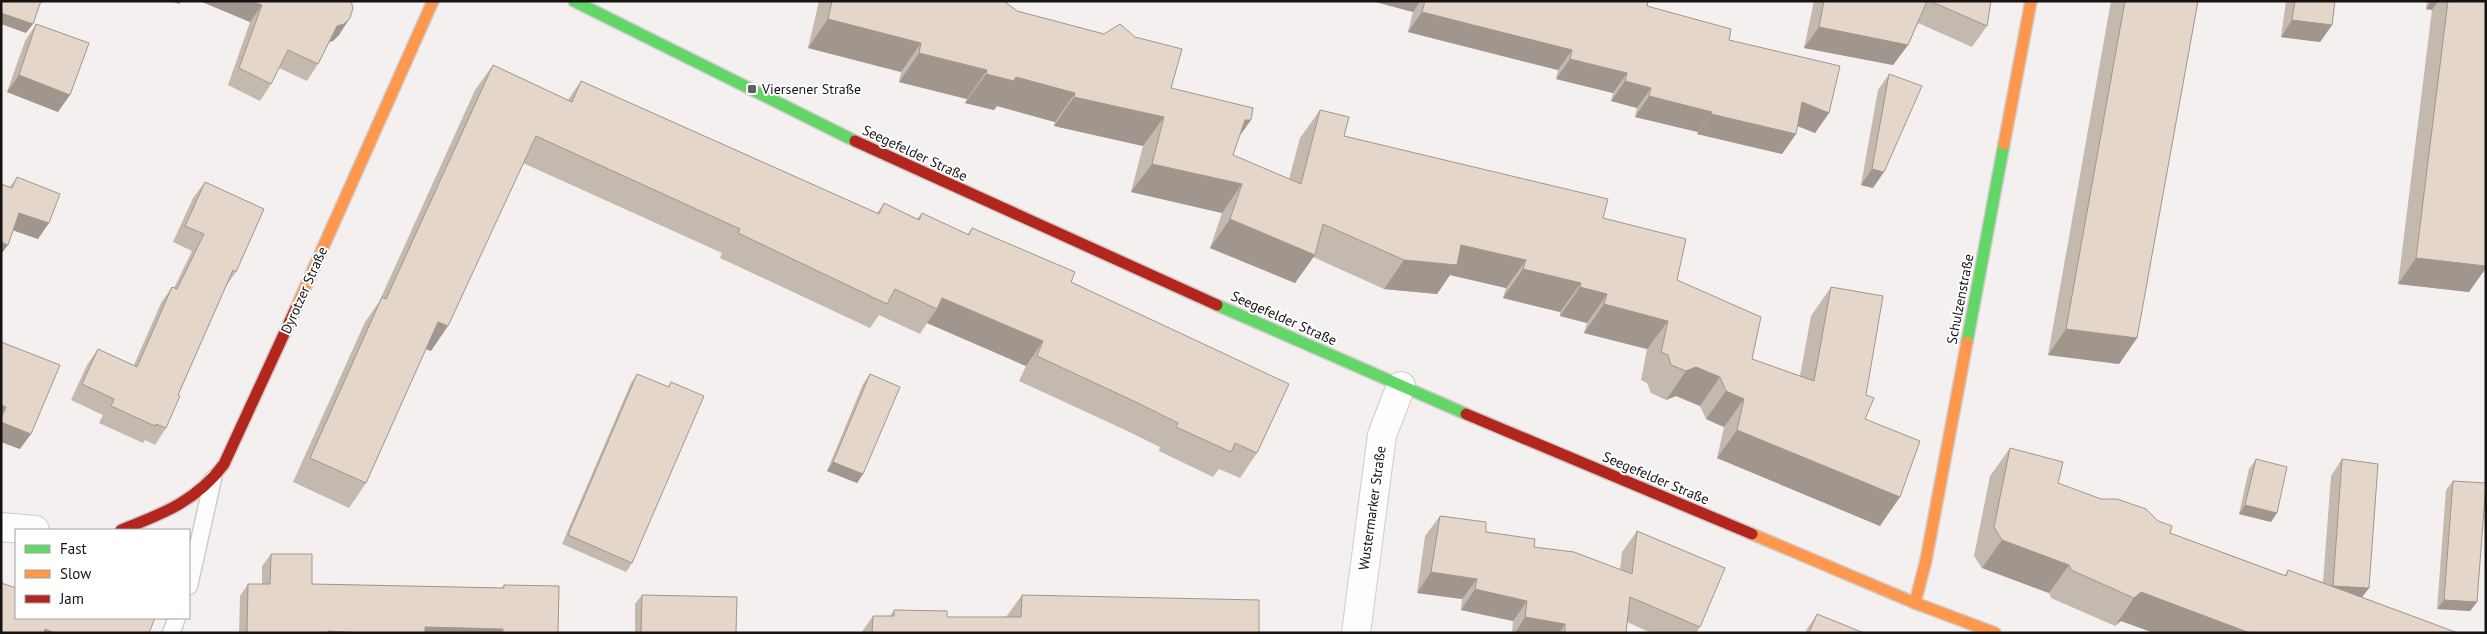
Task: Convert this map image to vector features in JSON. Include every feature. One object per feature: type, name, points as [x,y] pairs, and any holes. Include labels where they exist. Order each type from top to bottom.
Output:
[{"type":"street","name":"Dyrotzer Straße","points":[[124,529],[172,510],[213,479],[224,464],[256,398],[433,1]]},
{"type":"street","name":"Seegefelder Straße","points":[[574,1],[942,183],[1401,386],[1916,603],[1995,633]]},
{"type":"street","name":"Schulzenstraße","points":[[1916,603],[1926,560],[2031,1]]},
{"type":"street","name":"Wustermarker Straße","points":[[1356,633],[1382,435],[1401,386]]},
{"type":"street","points":[[1,527],[24,529]]},
{"type":"lane","points":[[190,582],[213,479]]},
{"type":"lane","points":[[171,633],[177,619]]},
{"type":"building","points":[[1,1],[41,1],[33,24],[1,13]]},
{"type":"building","points":[[252,1],[351,1],[353,8],[350,18],[344,24],[337,26],[318,64],[288,50],[271,84],[239,68],[262,5]]},
{"type":"building","points":[[832,1],[1004,1],[1017,11],[1104,34],[1120,24],[1135,37],[1182,49],[1171,88],[1253,108],[1251,120],[1245,120],[1233,155],[1301,184],[1320,110],[1349,117],[1344,136],[1608,199],[1603,218],[1686,239],[1677,280],[1761,317],[1752,359],[1814,381],[1831,287],[1883,296],[1866,395],[1874,398],[1865,419],[1920,441],[1900,497],[1737,430],[1744,399],[1726,391],[1720,377],[1696,367],[1686,371],[1671,365],[1668,355],[1661,352],[1668,321],[1604,304],[1607,294],[1580,287],[1581,283],[1523,269],[1526,260],[1461,245],[1457,265],[1404,260],[1323,224],[1315,255],[1230,219],[1242,184],[1152,164],[1164,117],[1074,97],[1075,93],[1016,77],[1014,81],[986,74],[987,70],[919,53],[921,43],[828,19]]},
{"type":"building","points":[[1425,1],[1648,1],[1647,6],[1731,29],[1729,40],[1840,66],[1829,113],[1802,102],[1796,134],[1711,114],[1712,112],[1649,96],[1651,88],[1625,81],[1627,73],[1570,59],[1572,50],[1422,12]]},
{"type":"building","points":[[1824,1],[1927,1],[1908,45],[1819,27]]},
{"type":"building","points":[[1930,1],[1991,1],[1987,26]]},
{"type":"building","points":[[2125,1],[2198,1],[2137,338],[2066,329]]},
{"type":"building","points":[[2295,1],[2335,1],[2332,25],[2292,20]]},
{"type":"building","points":[[2448,1],[2486,1],[2486,266],[2416,258]]},
{"type":"building","points":[[36,24],[89,43],[70,95],[19,75]]},
{"type":"building","points":[[493,65],[572,102],[581,81],[879,214],[884,203],[919,220],[922,213],[969,235],[972,228],[1075,272],[1071,282],[1289,384],[1257,453],[1235,443],[1231,452],[1176,427],[1178,423],[1140,404],[1037,356],[1043,341],[942,298],[937,309],[895,289],[887,304],[738,233],[740,229],[536,136],[448,326],[438,322],[366,483],[310,458],[382,297],[386,299]]},
{"type":"building","points":[[1889,74],[1922,86],[1884,172],[1872,169]]},
{"type":"building","points":[[17,177],[60,194],[49,223],[19,213],[8,245],[1,242],[1,184],[12,188]]},
{"type":"building","points":[[205,182],[264,209],[236,272],[233,270],[178,395],[180,396],[166,428],[156,424],[155,426],[111,406],[114,399],[82,384],[98,349],[137,367],[172,287],[177,289],[204,234],[185,226]]},
{"type":"building","points":[[1,342],[60,365],[31,434],[1,422],[6,407],[1,405]]},
{"type":"building","points":[[637,374],[669,387],[671,382],[704,396],[632,563],[568,535]]},
{"type":"building","points":[[870,374],[900,387],[863,474],[833,462]]},
{"type":"building","points":[[2010,448],[2063,462],[2058,483],[2101,499],[2117,499],[2146,509],[2158,521],[2172,526],[2170,533],[2286,576],[2288,570],[2458,633],[2250,633],[2141,592],[2134,598],[2071,570],[2069,565],[2002,540],[1994,527]]},
{"type":"building","points":[[2256,459],[2287,467],[2277,513],[2245,505]]},
{"type":"building","points":[[2342,459],[2378,464],[2369,588],[2333,586]]},
{"type":"building","points":[[2453,481],[2486,483],[2477,602],[2444,600]]},
{"type":"building","points":[[1440,516],[1486,522],[1486,532],[1535,539],[1534,547],[1574,552],[1632,574],[1637,531],[1725,568],[1700,627],[1630,597],[1626,633],[1565,633],[1565,624],[1525,617],[1527,601],[1475,589],[1477,579],[1431,572]]},
{"type":"building","points":[[271,554],[312,554],[312,584],[504,588],[504,585],[559,586],[558,633],[503,633],[503,629],[425,627],[425,633],[328,631],[328,633],[247,633],[248,584],[270,584]]},
{"type":"building","points":[[1,583],[15,588],[15,619],[155,619],[149,633],[55,633],[45,629],[44,633],[1,633]]},
{"type":"building","points":[[642,595],[737,597],[736,633],[641,633]]},
{"type":"building","points":[[1022,595],[1259,600],[1259,633],[872,633],[873,616],[894,616],[894,610],[947,611],[947,617],[1021,617]]},
{"type":"building","points":[[1817,614],[1864,633],[1809,633]]},
{"type":"traffic: fast","points":[[574,1],[855,141]]},
{"type":"traffic: fast","points":[[1967,342],[2004,144]]},
{"type":"traffic: fast","points":[[1217,305],[1466,414]]},
{"type":"traffic: slow","points":[[296,308],[433,1]]},
{"type":"traffic: slow","points":[[2004,144],[2031,1]]},
{"type":"traffic: slow","points":[[1915,603],[1926,560],[1967,342]]},
{"type":"traffic: slow","points":[[1752,534],[1915,603],[1995,633]]},
{"type":"traffic: jam","points":[[855,141],[1217,305]]},
{"type":"traffic: jam","points":[[124,529],[178,505],[214,477],[224,464],[296,308]]},
{"type":"traffic: jam","points":[[1466,414],[1752,534]]},
{"type":"place","name":"Viersener Straße","points":[[752,89]]}]
